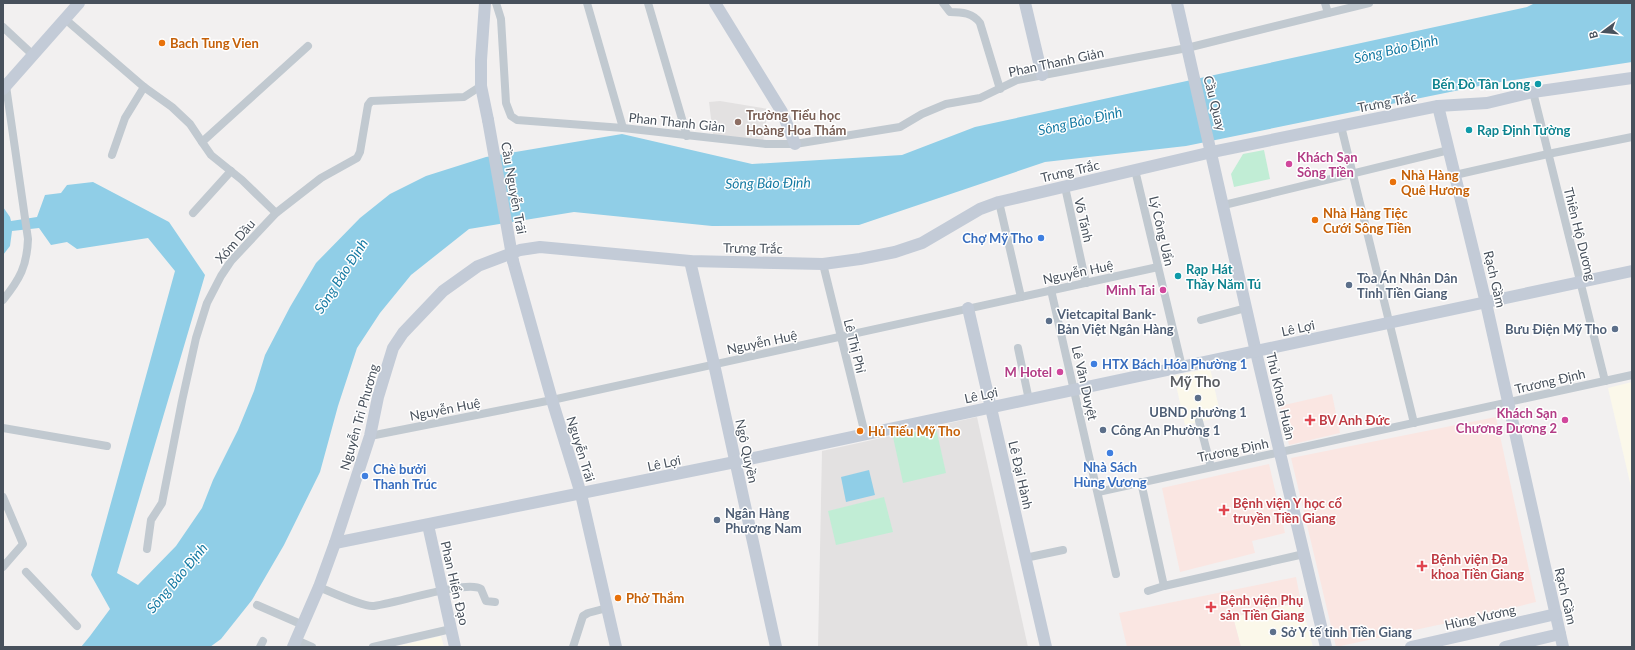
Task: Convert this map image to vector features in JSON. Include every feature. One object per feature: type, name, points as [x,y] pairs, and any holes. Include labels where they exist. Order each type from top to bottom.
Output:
[{"type":"street","points":[[3,300],[23,271],[27,255],[28,239],[5,88],[79,3]]},
{"type":"street","name":"Cầu Nguyễn Trãi","points":[[485,3],[482,38],[481,86],[513,261]]},
{"type":"street","name":"Phan Thanh Giản","points":[[496,3],[501,19],[506,104],[511,116],[517,120],[623,128],[766,144],[795,144],[900,127],[922,114],[946,104],[980,98],[1016,80],[1187,48],[1369,3]]},
{"type":"street","points":[[587,3],[623,128]]},
{"type":"street","points":[[648,3],[687,136]]},
{"type":"street","points":[[714,3],[782,112],[795,144]]},
{"type":"street","points":[[943,3],[950,12],[966,13],[977,18],[980,23],[1000,89]]},
{"type":"street","points":[[1025,3],[1042,75]]},
{"type":"street","name":"Cầu Quay","points":[[1177,3],[1211,148]]},
{"type":"street","points":[[1325,3],[1328,13]]},
{"type":"street","points":[[65,19],[144,87],[172,107],[184,118],[190,124],[211,155],[231,171],[276,213]]},
{"type":"street","points":[[3,27],[33,55]]},
{"type":"street","points":[[202,142],[308,46]]},
{"type":"street","name":"Trưng Trắc","points":[[520,250],[540,247],[690,261],[823,264],[895,252],[922,243],[980,209],[999,202],[1135,170],[1211,148],[1341,126],[1438,106],[1487,103],[1533,92],[1632,78]]},
{"type":"street","name":"Xóm Dầu","points":[[147,549],[151,520],[162,503],[196,338],[207,303],[221,276],[231,261],[276,213],[321,178],[357,158],[360,152],[368,105],[371,101],[464,97],[481,86]]},
{"type":"street","points":[[112,156],[125,118],[144,87]]},
{"type":"street","name":"Thiên Hộ Dương","points":[[1533,92],[1605,381]]},
{"type":"street","name":"Rạch Gầm","points":[[1438,106],[1486,303],[1563,647]]},
{"type":"street","points":[[1341,126],[1414,423]]},
{"type":"street","points":[[1456,175],[1632,137]]},
{"type":"street","name":"Thủ Khoa Huân","points":[[1211,148],[1256,352],[1326,647]]},
{"type":"street","points":[[1224,205],[1449,150]]},
{"type":"street","name":"Lý Công Uẩn","points":[[1135,170],[1182,367]]},
{"type":"street","points":[[193,214],[231,171]]},
{"type":"street","name":"Võ Tánh","points":[[1064,186],[1086,283]]},
{"type":"street","points":[[999,202],[1021,297]]},
{"type":"street","name":"Nguyễn Tri Phương","points":[[295,643],[319,587],[335,543],[370,436],[378,397],[393,348],[402,333],[443,291],[478,266],[520,250]]},
{"type":"street","name":"Nguyễn Trãi","points":[[513,261],[552,400],[581,494],[616,647]]},
{"type":"street","name":"Ngô Quyền","points":[[690,261],[776,647]]},
{"type":"street","name":"Lê Thị Phỉ","points":[[823,264],[840,337],[866,434]]},
{"type":"street","name":"Nguyễn Huệ","points":[[370,436],[552,400],[1158,267]]},
{"type":"street","name":"Lê Lợi","points":[[335,543],[735,462],[1632,271]]},
{"type":"street","name":"Lê Văn Duyệt","points":[[1051,290],[1116,574]]},
{"type":"street","name":"Lê Đại Hành","points":[[968,308],[1046,647]]},
{"type":"street","points":[[1201,320],[1246,308]]},
{"type":"street","points":[[1018,348],[1029,400]]},
{"type":"street","name":"Trương Định","points":[[1098,492],[1632,375]]},
{"type":"street","points":[[1199,421],[1211,467]]},
{"type":"street","points":[[3,428],[107,446]]},
{"type":"street","points":[[1141,482],[1164,586]]},
{"type":"street","points":[[3,497],[23,544],[3,567]]},
{"type":"street","name":"Phan Hiển Đạo","points":[[428,525],[441,591],[455,647]]},
{"type":"street","points":[[1025,558],[1063,550]]},
{"type":"street","points":[[1148,590],[1304,554]]},
{"type":"street","points":[[26,572],[77,626]]},
{"type":"street","points":[[319,587],[371,606],[441,591],[478,587],[482,591],[486,601],[495,602]]},
{"type":"street","points":[[257,605],[303,625]]},
{"type":"street","points":[[573,647],[583,616],[588,613],[607,608]]},
{"type":"street","name":"Hùng Vương","points":[[1411,647],[1556,614]]},
{"type":"street","points":[[373,647],[451,629]]},
{"type":"street","points":[[1505,647],[1560,634]]},
{"type":"street","points":[[295,643],[312,647]]},
{"type":"shaded area","name":"Trường Tiểu học Hoàng Hoa Thám","points":[[720,101],[768,109],[763,142],[713,135],[709,102]]},
{"type":"shaded area","points":[[1210,368],[1221,417],[1185,425],[1174,376]]},
{"type":"shaded area","points":[[1632,382],[1632,491],[1608,388]]},
{"type":"shaded area","name":"BV Anh Đức","points":[[1332,394],[1340,433],[1289,445],[1280,406]]},
{"type":"shaded area","points":[[977,417],[1028,647],[818,647],[822,451]]},
{"type":"shaded area","name":"Bệnh viện Đa khoa Tiền Giang","points":[[1496,417],[1536,602],[1489,614],[1336,647],[1291,458]]},
{"type":"shaded area","name":"Bệnh viện Y học cổ truyền Tiền Giang","points":[[1269,464],[1285,533],[1252,541],[1255,553],[1180,572],[1162,488]]},
{"type":"shaded area","name":"Bệnh viện Phụ sản Tiền Giang","points":[[1296,577],[1301,602],[1233,617],[1241,647],[1127,647],[1119,613]]},
{"type":"shaded area","name":"Sở Y tế tỉnh Tiền Giang","points":[[1301,602],[1313,647],[1241,647],[1233,617]]},
{"type":"shaded area","points":[[441,636],[444,647],[394,647]]},
{"type":"green space","points":[[1264,150],[1270,179],[1234,187],[1231,174],[1243,154]]},
{"type":"green space","points":[[936,428],[946,473],[903,483],[893,437]]},
{"type":"green space","points":[[884,497],[893,532],[836,545],[828,511]]},
{"type":"water","name":"Sông Bảo Định","points":[[1535,3],[1632,3],[1632,62],[1494,83],[1186,146],[1045,162],[859,225],[712,226],[574,212],[469,229],[411,275],[380,313],[357,348],[338,406],[320,472],[284,545],[252,600],[221,639],[210,647],[81,647],[110,609],[91,575],[175,271],[148,238],[77,249],[67,242],[51,245],[39,228],[12,231],[10,246],[3,255],[3,207],[11,221],[37,217],[45,195],[61,193],[67,185],[93,182],[169,222],[205,275],[117,573],[138,585],[176,546],[202,508],[213,480],[238,430],[254,391],[265,355],[290,307],[316,263],[360,218],[390,194],[426,176],[486,157],[622,134],[752,164],[902,155],[975,127],[1527,7]]},
{"type":"water","points":[[869,470],[875,495],[846,502],[841,477]]},
{"type":"place","name":"Bach Tung Vien","points":[[162,43]]},
{"type":"place","name":"Bến Đò Tân Long","points":[[1538,84]]},
{"type":"place","name":"Trường Tiểu học Hoàng Hoa Thám","points":[[738,122]]},
{"type":"place","name":"Rạp Định Tường","points":[[1469,130]]},
{"type":"place","name":"Khách Sạn Sông Tiền","points":[[1289,164]]},
{"type":"place","name":"Nhà Hàng Quê Hương","points":[[1393,182]]},
{"type":"place","name":"Nhà Hàng Tiệc Cưới Sông Tiền","points":[[1315,220]]},
{"type":"place","name":"Chợ Mỹ Tho","points":[[1041,238]]},
{"type":"place","name":"Rạp Hát Thầy Năm Tú","points":[[1178,276]]},
{"type":"place","name":"Tòa Án Nhân Dân Tỉnh Tiền Giang","points":[[1349,285]]},
{"type":"place","name":"Minh Tai","points":[[1163,290]]},
{"type":"place","name":"Vietcapital Bank- Bản Việt Ngân Hàng","points":[[1049,321]]},
{"type":"place","name":"Bưu Điện Mỹ Tho","points":[[1615,329]]},
{"type":"place","name":"HTX Bách Hóa Phường 1","points":[[1094,364]]},
{"type":"place","name":"M Hotel","points":[[1060,372]]},
{"type":"place","name":"UBND phường 1","points":[[1198,398]]},
{"type":"place","name":"BV Anh Đức","points":[[1310,420]]},
{"type":"place","name":"Khách Sạn Chương Dương 2","points":[[1565,420]]},
{"type":"place","name":"Công An Phường 1","points":[[1103,430]]},
{"type":"place","name":"Hủ Tiếu Mỹ Tho","points":[[860,431]]},
{"type":"place","name":"Nhà Sách Hùng Vương","points":[[1110,453]]},
{"type":"place","name":"Chè bưởi Thanh Trúc","points":[[365,476]]},
{"type":"place","name":"Bệnh viện Y học cổ truyền Tiền Giang","points":[[1224,510]]},
{"type":"place","name":"Ngân Hàng Phương Nam","points":[[717,520]]},
{"type":"place","name":"Bệnh viện Đa khoa Tiền Giang","points":[[1422,566]]},
{"type":"place","name":"Phở Thắm","points":[[618,598]]},
{"type":"place","name":"Bệnh viện Phụ sản Tiền Giang","points":[[1211,607]]},
{"type":"place","name":"Sở Y tế tỉnh Tiền Giang","points":[[1273,632]]},
{"type":"district","name":"Mỹ Tho","points":[[1195,382]]}]
